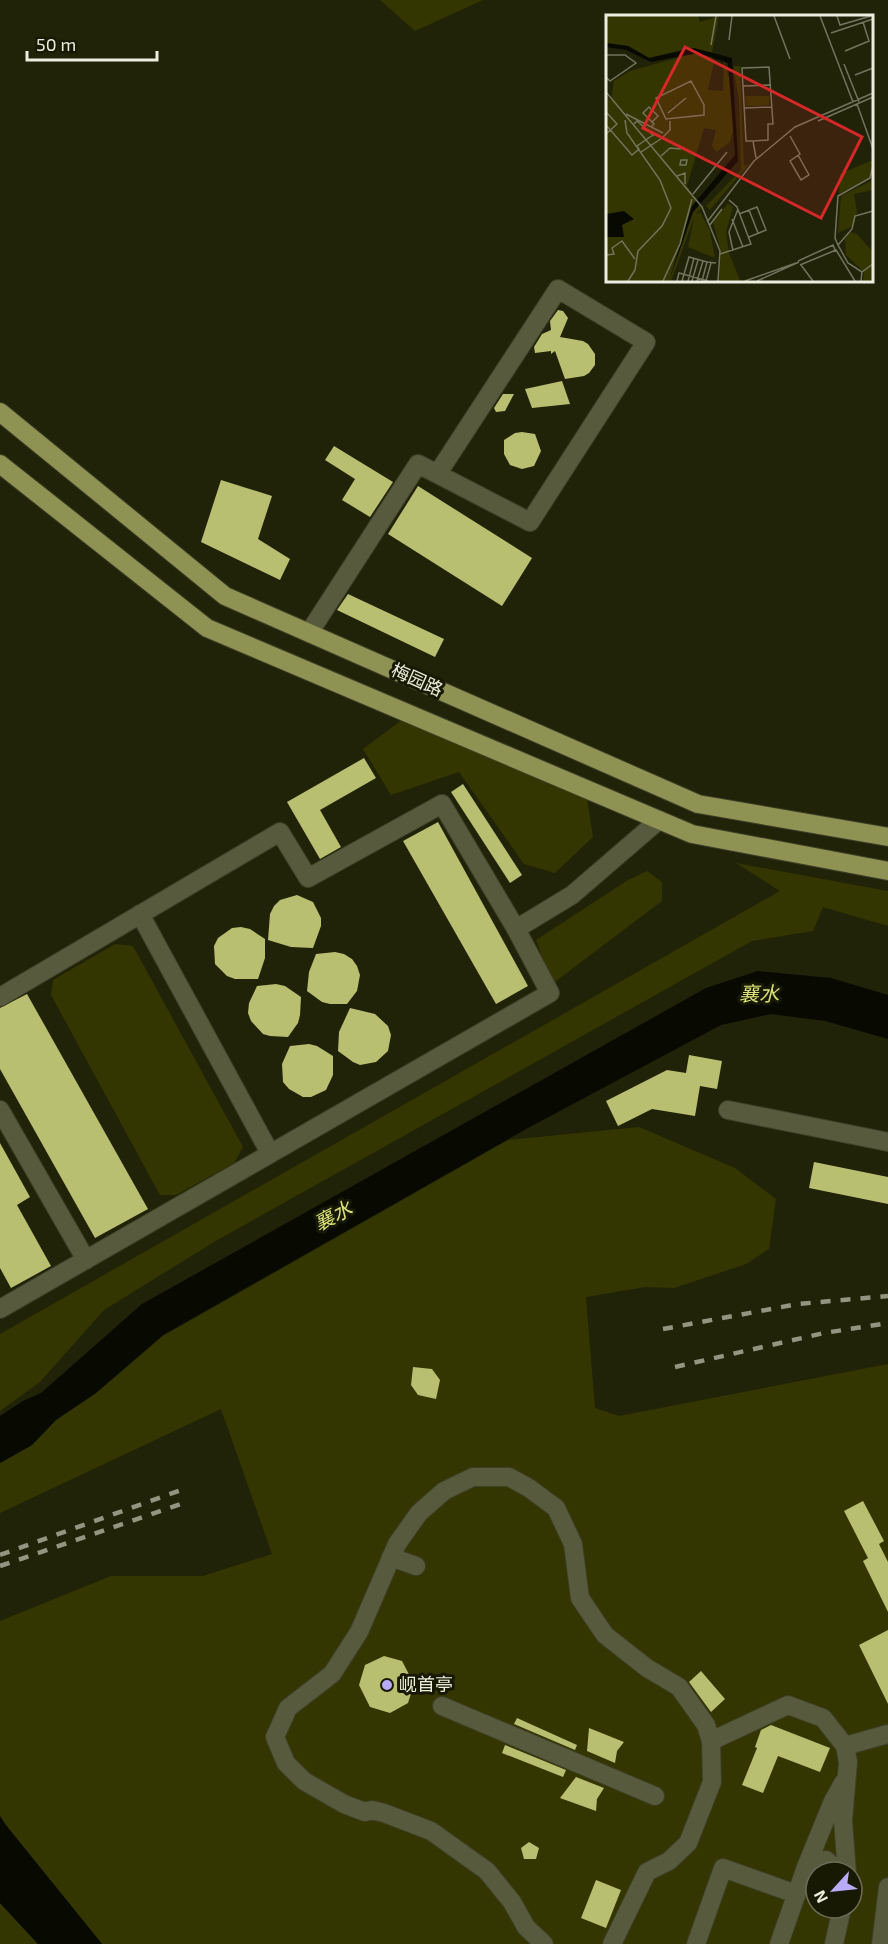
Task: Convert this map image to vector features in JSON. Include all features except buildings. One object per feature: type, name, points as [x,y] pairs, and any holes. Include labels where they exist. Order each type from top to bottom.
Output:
[{"type":"main road","name":"梅园路","points":[[0,412],[225,596],[699,804],[888,837]]},
{"type":"main road","name":"梅园路","points":[[0,464],[207,628],[692,834],[888,872]]},
{"type":"street","points":[[309,633],[418,464],[438,472],[530,522],[646,342],[558,289],[438,472]]},
{"type":"street","points":[[0,997],[280,832],[308,878],[442,804],[516,929],[549,993],[0,1309]]},
{"type":"street","points":[[516,929],[572,895],[659,820]]},
{"type":"street","points":[[140,914],[270,1154]]},
{"type":"street","points":[[0,1110],[86,1260]]},
{"type":"street","points":[[728,1110],[888,1142]]},
{"type":"street","points":[[544,1944],[526,1927],[512,1902],[487,1871],[431,1831],[384,1813],[372,1810],[365,1812],[344,1804],[304,1781],[285,1762],[275,1737],[288,1708],[332,1674],[359,1632],[397,1544],[419,1513],[444,1491],[473,1477],[509,1477],[529,1488],[556,1508],[573,1544],[580,1598],[605,1635],[647,1668],[679,1687],[706,1725],[711,1741],[712,1782],[688,1842],[669,1861],[647,1872],[612,1944]]},
{"type":"street","points":[[392,1557],[416,1566]]},
{"type":"street","points":[[711,1741],[788,1705],[823,1718],[845,1746],[848,1762],[843,1821],[846,1860]]},
{"type":"street","points":[[441,1706],[655,1796]]},
{"type":"street","points":[[845,1746],[888,1734]]},
{"type":"street","points":[[809,1860],[833,1801],[846,1777]]},
{"type":"street","points":[[696,1944],[723,1868],[796,1894]]},
{"type":"street","points":[[779,1944],[804,1872]]},
{"type":"street","points":[[881,1944],[888,1887]]},
{"type":"street","points":[[834,1944],[839,1920]]},
{"type":"shaded area","points":[[380,0],[483,0],[415,31]]},
{"type":"shaded area","points":[[403,719],[587,799],[593,837],[555,873],[524,864],[459,772],[391,795],[363,749]]},
{"type":"shaded area","points":[[736,863],[888,891],[888,926],[823,907],[813,931],[752,941],[214,1242],[104,1310],[40,1382],[0,1411],[0,1334],[780,891]]},
{"type":"shaded area","points":[[647,871],[662,882],[662,901],[552,984],[536,940],[628,880]]},
{"type":"shaded area","points":[[115,944],[133,946],[243,1147],[234,1163],[176,1195],[160,1195],[51,995],[53,980]]},
{"type":"shaded area","points":[[639,1127],[735,1168],[776,1199],[769,1249],[746,1264],[674,1288],[645,1287],[586,1297],[595,1408],[619,1416],[888,1364],[888,1944],[102,1944],[0,1816],[0,1621],[111,1576],[203,1576],[272,1554],[221,1409],[0,1513],[0,1463],[32,1445],[56,1420],[96,1393],[163,1336],[508,1140]]},
{"type":"shaded area","points":[[0,1903],[38,1944],[0,1944]]},
{"type":"water","name":"襄水","points":[[758,971],[831,978],[888,995],[888,1039],[825,1021],[771,1014],[721,1025],[528,1128],[163,1335],[96,1393],[56,1420],[32,1445],[0,1463],[0,1416],[23,1401],[41,1393],[142,1304],[706,988]]},
{"type":"water","points":[[0,1816],[102,1944],[38,1944],[0,1903]]},
{"type":"railway","points":[[663,1329],[798,1304],[888,1296]]},
{"type":"railway","points":[[675,1367],[824,1333],[888,1323]]},
{"type":"railway","points":[[0,1555],[181,1490]]},
{"type":"railway","points":[[0,1566],[187,1502]]},
{"type":"place","name":"岘首亭","points":[[387,1685]]}]
